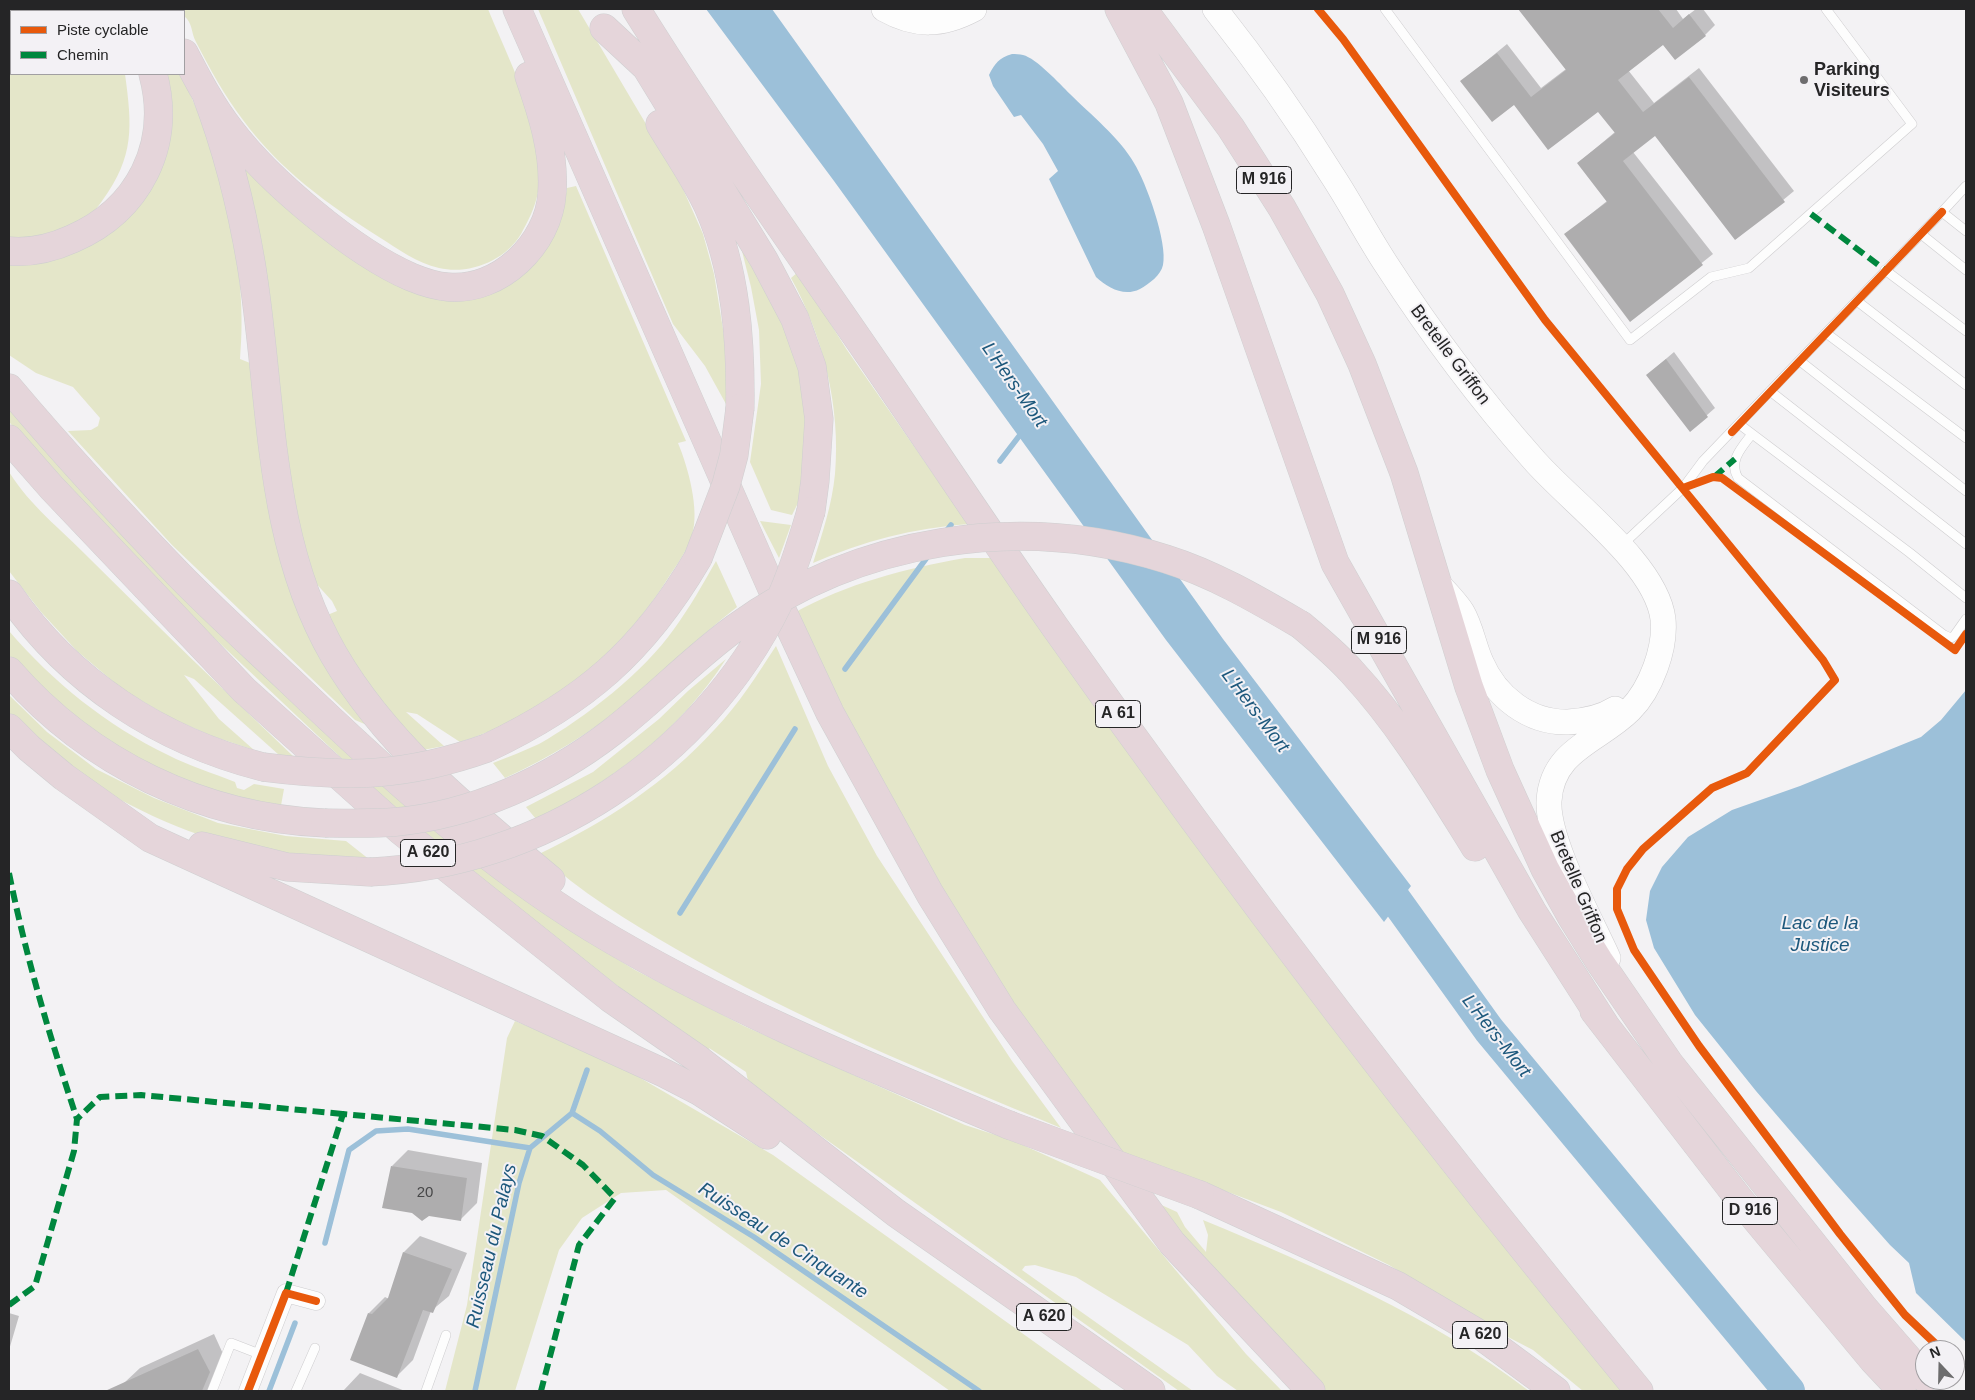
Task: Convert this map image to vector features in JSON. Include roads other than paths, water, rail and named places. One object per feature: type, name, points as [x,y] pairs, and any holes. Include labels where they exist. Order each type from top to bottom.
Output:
[{"type":"highway","points":[[185,55],[206,94],[231,131],[252,156],[294,197],[336,230],[390,266],[432,284],[448,288],[464,287],[481,282],[514,266],[527,253],[548,217],[552,196],[553,175],[544,126],[525,63],[512,9]]},
{"type":"highway","points":[[517,9],[772,589],[830,713],[930,894],[1002,1010],[1172,1243],[1311,1391]]},
{"type":"highway","name":"A 61","points":[[636,9],[692,98],[955,482],[1056,628],[1154,764],[1253,898],[1412,1106],[1639,1391]]},
{"type":"highway","name":"M 916","points":[[1119,9],[1169,103],[1196,173],[1335,564],[1532,911],[1604,1025]]},
{"type":"highway","name":"M 916","points":[[1144,9],[1230,128],[1282,208],[1330,294],[1362,364],[1404,473],[1469,687],[1523,822],[1545,869],[1572,916],[1599,961],[1627,999]]},
{"type":"highway","points":[[9,594],[46,640],[84,678],[120,705],[156,728],[230,759],[263,767],[330,775],[390,773],[428,766],[487,748],[526,730],[559,710],[628,654],[678,591],[698,558],[726,485],[734,455],[740,408],[741,367],[736,312],[727,263],[708,206],[599,18]]},
{"type":"highway","points":[[111,808],[212,850],[287,867],[370,872],[397,870],[454,860],[527,837],[592,806],[651,764],[680,738],[716,698],[763,631],[778,603],[801,544],[811,511],[819,419],[812,367],[795,319],[764,260],[646,67],[599,18]]},
{"type":"highway","points":[[136,75],[140,86],[158,106]]},
{"type":"highway","points":[[9,252],[24,252],[66,242],[101,224],[115,213],[131,195],[144,176],[153,153],[158,131],[158,106],[153,75]]},
{"type":"highway","points":[[206,94],[236,183],[251,264],[278,493],[293,560],[314,615],[334,655],[384,724],[452,796],[578,904],[653,963]]},
{"type":"highway","name":"A 620","points":[[9,388],[180,576],[328,717],[424,805],[543,895],[591,927],[653,963],[772,1024],[1009,1125],[1200,1195],[1398,1286],[1476,1332],[1556,1391]]},
{"type":"highway","name":"A 620","points":[[9,439],[52,488],[244,690],[401,832],[610,998],[698,1059],[896,1213],[1150,1391]]},
{"type":"highway","points":[[9,671],[54,717],[84,741],[163,786],[201,801],[288,821],[325,823],[397,822],[430,816],[492,799],[556,769],[612,732],[710,646],[769,604],[800,587],[864,561],[941,542],[1018,536],[1068,538],[1136,550],[1168,559],[1242,591],[1301,625],[1352,671],[1425,766],[1520,918],[1604,1025]]},
{"type":"highway","points":[[9,728],[29,748],[64,776],[111,808],[150,838],[671,1076],[738,1114],[867,1204],[896,1213]]},
{"type":"highway","name":"D 916","points":[[1627,999],[1669,1063],[1864,1308],[1915,1366]]},
{"type":"highway","name":"D 916","points":[[1604,1025],[1740,1200],[1873,1360],[1902,1391]]},
{"type":"main road","points":[[884,9],[899,18],[929,24],[955,19],[974,9]]},
{"type":"main road","points":[[1105,9],[1134,40]]},
{"type":"main road","name":"Bretelle Griffon","points":[[1215,9],[1278,92],[1333,176],[1384,261],[1455,363],[1544,472],[1620,547],[1645,575],[1656,598],[1662,618],[1663,642],[1657,664],[1643,692],[1630,710],[1566,757],[1555,775],[1549,801],[1551,824],[1560,854],[1627,999]]},
{"type":"main road","points":[[1437,582],[1463,612],[1481,664],[1497,688],[1511,702],[1533,717],[1556,722],[1583,721],[1607,714],[1643,692]]},
{"type":"street","points":[[248,1391],[286,1293],[316,1301]]},
{"type":"lane","points":[[1385,9],[1630,340],[1710,277],[1749,268],[1912,124],[1826,9]]},
{"type":"lane","points":[[1620,547],[1683,488],[1703,461],[1966,186]]},
{"type":"lane","points":[[1942,212],[1966,231]]},
{"type":"lane","points":[[1921,234],[1966,270]]},
{"type":"lane","points":[[1885,270],[1966,331]]},
{"type":"lane","points":[[1856,301],[1966,385]]},
{"type":"lane","points":[[1826,333],[1966,438]]},
{"type":"lane","points":[[1800,361],[1966,491]]},
{"type":"lane","points":[[1770,392],[1966,544]]},
{"type":"lane","points":[[1739,424],[1910,553],[1966,598]]},
{"type":"lane","points":[[1752,434],[1735,459],[1733,470],[1738,478],[1944,636],[1951,638],[1954,636],[1966,618]]},
{"type":"lane","points":[[426,1391],[446,1335]]},
{"type":"lane","points":[[212,1391],[231,1343],[262,1355]]},
{"type":"lane","points":[[296,1391],[315,1348]]},
{"type":"water","points":[[706,9],[772,9],[1223,639],[1411,886],[1384,922],[1166,640],[834,181]]},
{"type":"water","points":[[1012,54],[1028,57],[1048,72],[1113,135],[1139,172],[1155,213],[1164,255],[1160,272],[1151,282],[1140,289],[1122,292],[1106,285],[1096,277],[1049,179],[1058,171],[1043,144],[1021,115],[1014,117],[993,86],[989,75],[993,67],[998,61]]},
{"type":"water","name":"Lac de la Justice","points":[[1966,690],[1966,1342],[1916,1293],[1909,1263],[1890,1245],[1835,1183],[1756,1091],[1695,1015],[1654,948],[1646,920],[1650,891],[1662,867],[1688,837],[1732,810],[1800,786],[1921,737],[1941,720]]},
{"type":"waterway","points":[[1000,461],[1023,431]]},
{"type":"waterway","points":[[944,534],[951,525]]},
{"type":"waterway","points":[[845,669],[928,556]]},
{"type":"waterway","points":[[680,913],[795,729]]},
{"type":"waterway","name":"L'Hers-Mort","points":[[1372,867],[1489,1030],[1789,1391]]},
{"type":"waterway","name":"Ruisseau du Palays","points":[[475,1391],[519,1183],[530,1148],[572,1113],[587,1070]]},
{"type":"waterway","name":"Ruisseau de Cinquante","points":[[572,1113],[600,1131],[653,1175],[754,1237],[979,1391]]},
{"type":"waterway","points":[[325,1243],[349,1150],[376,1131],[408,1129],[530,1148]]},
{"type":"waterway","points":[[269,1391],[295,1323]]},
{"type":"place","name":"Parking Visiteurs","points":[[1804,80]]}]
